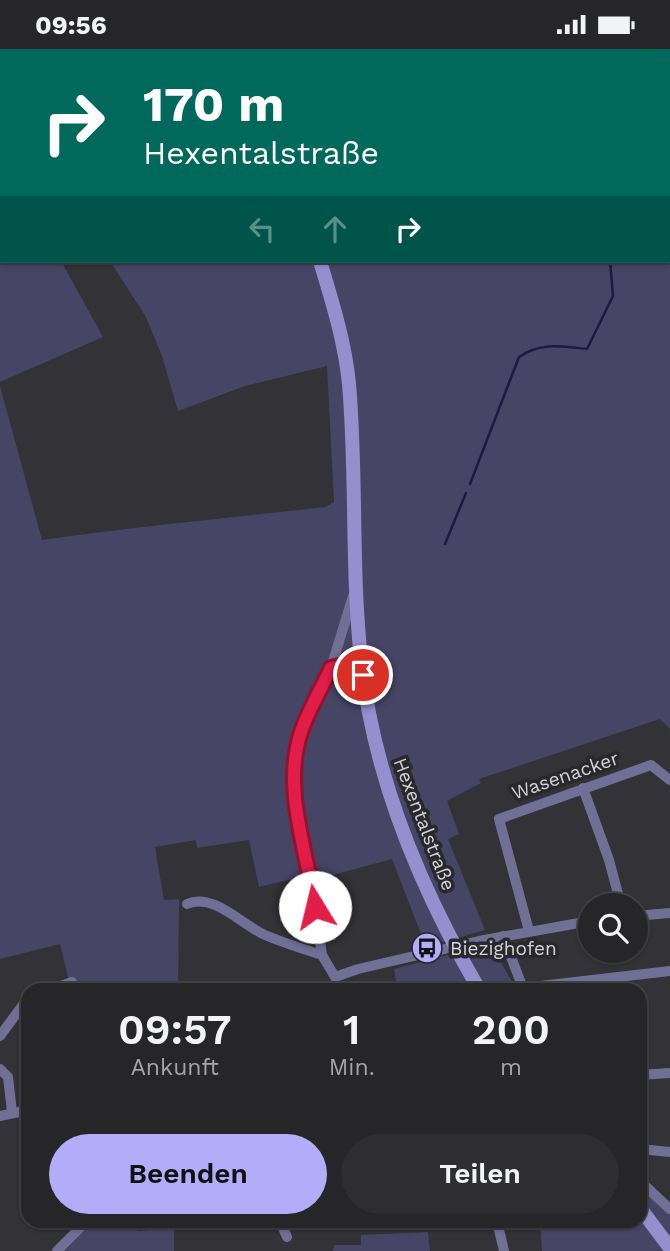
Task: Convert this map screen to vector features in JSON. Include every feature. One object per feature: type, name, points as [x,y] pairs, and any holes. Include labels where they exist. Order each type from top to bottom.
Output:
[{"type":"main road","name":"Hexentalstraße","points":[[321,263],[341,335],[349,383],[355,590],[361,661],[377,749],[392,800],[437,908],[476,983]]},
{"type":"main road","points":[[647,1217],[670,1248]]},
{"type":"street","name":"Hexentalstraße","points":[[335,977],[322,955],[312,883],[295,801],[294,775],[300,734],[331,668],[355,590]]},
{"type":"street","points":[[331,668],[361,661]]},
{"type":"street","name":"Wasenacker","points":[[529,931],[499,819],[651,765],[670,780]]},
{"type":"street","points":[[583,788],[618,893]]},
{"type":"street","points":[[187,904],[193,901],[220,907],[261,933],[322,955]]},
{"type":"street","points":[[648,915],[670,913]]},
{"type":"street","points":[[333,983],[335,977],[428,953],[578,923]]},
{"type":"street","points":[[503,936],[522,983]]},
{"type":"street","points":[[573,983],[670,971]]},
{"type":"street","points":[[0,1037],[21,1008]]},
{"type":"street","points":[[0,1069],[8,1077],[12,1112]]},
{"type":"street","points":[[647,1075],[670,1073]]},
{"type":"street","points":[[0,1116],[21,1111]]},
{"type":"street","points":[[647,1150],[670,1152]]},
{"type":"street","points":[[647,1188],[670,1209]]},
{"type":"street","points":[[57,1251],[79,1228]]},
{"type":"street","points":[[283,1228],[287,1237]]},
{"type":"street","points":[[498,1228],[503,1251]]},
{"type":"shaded area","points":[[0,263],[62,263],[103,337],[0,382]]},
{"type":"shaded area","points":[[111,263],[670,263],[670,729],[660,719],[479,779],[481,783],[447,801],[459,834],[448,839],[485,930],[426,947],[392,859],[318,879],[306,826],[293,828],[304,876],[259,887],[249,840],[197,848],[196,840],[155,847],[164,900],[179,899],[178,983],[69,983],[60,944],[0,959],[0,386],[42,540],[325,507],[334,502],[327,366],[245,386],[178,411],[162,356],[146,317]]},
{"type":"shaded area","points":[[490,944],[513,983],[397,983],[394,969]]},
{"type":"shaded area","points":[[647,1192],[670,1213],[670,1251],[542,1251],[540,1228],[647,1228]]},
{"type":"shaded area","points":[[87,1228],[138,1228],[138,1231],[174,1228],[174,1251],[65,1251]]},
{"type":"shaded area","points":[[428,1232],[430,1251],[333,1251],[334,1245],[361,1245],[361,1235]]},
{"type":"waterway","points":[[470,484],[519,357],[543,347],[587,349],[613,296],[610,263]]},
{"type":"waterway","points":[[445,544],[466,493]]},
{"type":"place","name":"Biezighofen","points":[[427,948]]},
{"type":"route","points":[[315,907],[295,801],[294,775],[300,734],[331,668],[361,661],[363,675]]}]
